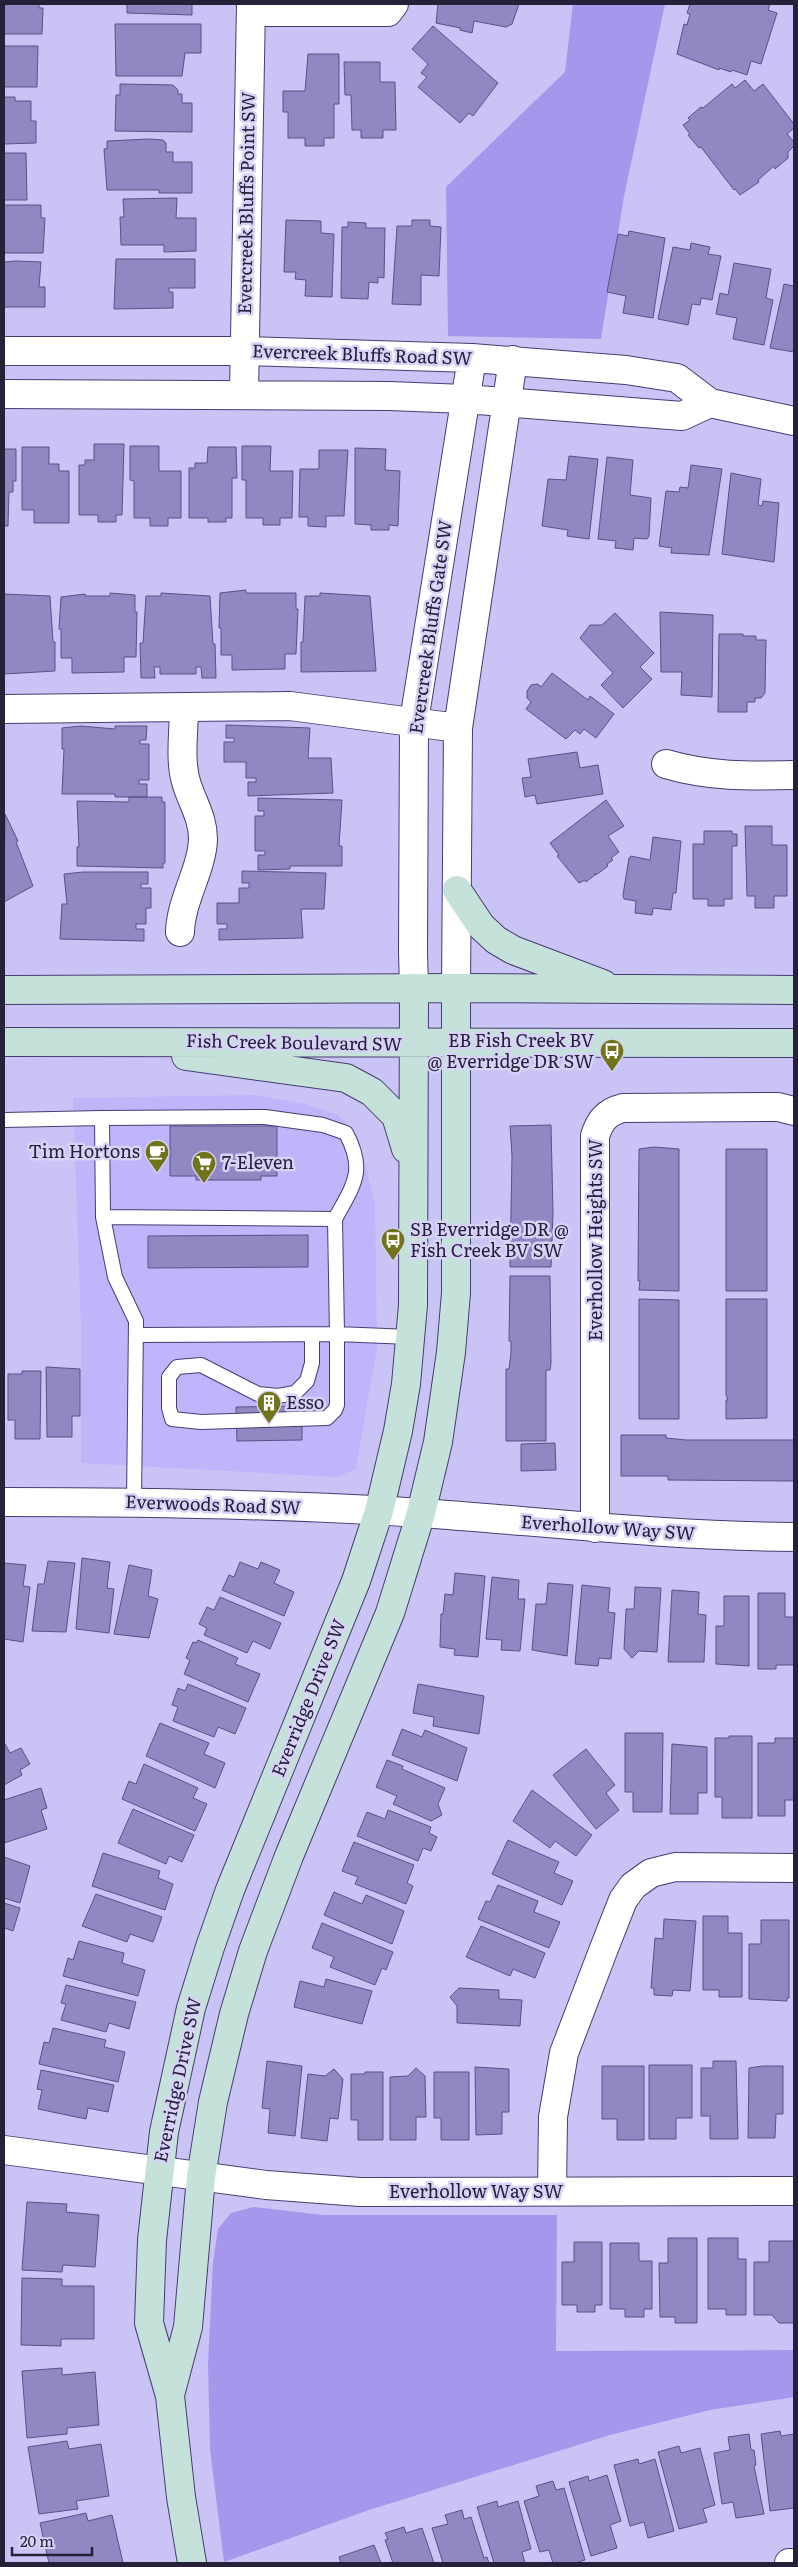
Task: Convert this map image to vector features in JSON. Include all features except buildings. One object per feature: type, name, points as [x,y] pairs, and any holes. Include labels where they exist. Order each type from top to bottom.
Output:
[{"type":"street","name":"Evercreek Bluffs Point SW","points":[[244,394],[251,8],[388,12],[394,4]]},
{"type":"street","name":"Evercreek Bluffs Road SW","points":[[4,351],[244,351],[513,360],[626,370],[677,378],[710,403],[794,421]]},
{"type":"street","name":"Evercreek Bluffs Gate SW","points":[[414,988],[412,952],[414,721],[472,358]]},
{"type":"street","points":[[456,988],[458,728],[513,360]]},
{"type":"street","points":[[4,394],[244,394],[465,399],[682,416],[710,403]]},
{"type":"street","points":[[4,709],[290,706],[458,728]]},
{"type":"street","points":[[180,932],[180,915],[203,841],[199,812],[187,785],[184,773],[184,708]]},
{"type":"street","points":[[666,764],[696,772],[730,776],[794,775]]},
{"type":"street","points":[[457,890],[481,926],[496,940],[513,950],[550,962],[616,989]]},
{"type":"street","points":[[4,990],[414,988],[794,990]]},
{"type":"street","name":"Everridge Drive SW","points":[[192,2563],[181,2498],[170,2396],[149,2323],[152,2240],[164,2132],[191,2008],[213,1939],[251,1839],[353,1590],[379,1511],[398,1432],[410,1337],[415,1259],[414,988]]},
{"type":"street","name":"Everridge Drive SW","points":[[170,2396],[188,2327],[201,2177],[218,2076],[234,2014],[253,1951],[390,1613],[421,1514],[438,1442],[451,1352],[456,1293],[456,988]]},
{"type":"street","points":[[63,1041],[346,1078],[372,1092],[396,1116],[406,1145],[414,1206]]},
{"type":"street","name":"Fish Creek Boulevard SW","points":[[4,1042],[794,1044]]},
{"type":"street","name":"Everhollow Heights SW","points":[[595,1528],[595,1136],[598,1126],[612,1111],[623,1108],[778,1107],[794,1111]]},
{"type":"street","name":"Everwoods Road SW","points":[[4,1502],[134,1502],[421,1514]]},
{"type":"street","name":"Everhollow Way SW","points":[[421,1514],[708,1535],[794,1537]]},
{"type":"street","points":[[251,1839],[290,1856]]},
{"type":"street","points":[[552,2192],[553,2117],[564,2053],[623,1900],[633,1886],[651,1873],[675,1867],[794,1868]]},
{"type":"street","name":"Everhollow Way SW","points":[[4,2150],[201,2177],[302,2189],[350,2192],[794,2191]]},
{"type":"street","points":[[788,2563],[794,2562]]},
{"type":"lane","points":[[4,1120],[264,1117],[323,1125],[346,1134],[356,1153],[355,1181],[335,1219],[337,1405],[327,1418],[202,1422],[172,1419],[169,1408],[169,1377],[177,1367],[201,1364],[258,1394],[278,1396],[295,1393],[307,1381],[312,1363],[312,1335]]},
{"type":"lane","points":[[102,1118],[103,1217],[115,1277],[136,1321],[134,1502]]},
{"type":"lane","points":[[103,1217],[335,1219]]},
{"type":"lane","points":[[136,1335],[337,1334],[410,1337]]},
{"type":"shaded area","points":[[573,4],[665,4],[624,196],[601,339],[448,336],[446,187],[565,72]]},
{"type":"shaded area","points":[[255,1095],[306,1104],[338,1115],[358,1136],[375,1204],[377,1347],[356,1469],[336,1477],[81,1463],[81,1327],[73,1098]]},
{"type":"shaded area","points":[[253,2207],[323,2215],[557,2215],[556,2351],[794,2350],[794,2397],[710,2410],[610,2435],[369,2510],[224,2562],[210,2449],[208,2364],[213,2262],[218,2229],[231,2213]]},
{"type":"place","name":"EB Fish Creek BV @ Everridge DR SW","points":[[612,1072]]},
{"type":"place","name":"Tim Hortons","points":[[157,1173]]},
{"type":"place","name":"7-Eleven","points":[[204,1184]]},
{"type":"place","name":"SB Everridge DR @ Fish Creek BV SW","points":[[393,1261]]},
{"type":"place","name":"Esso","points":[[269,1424]]}]
